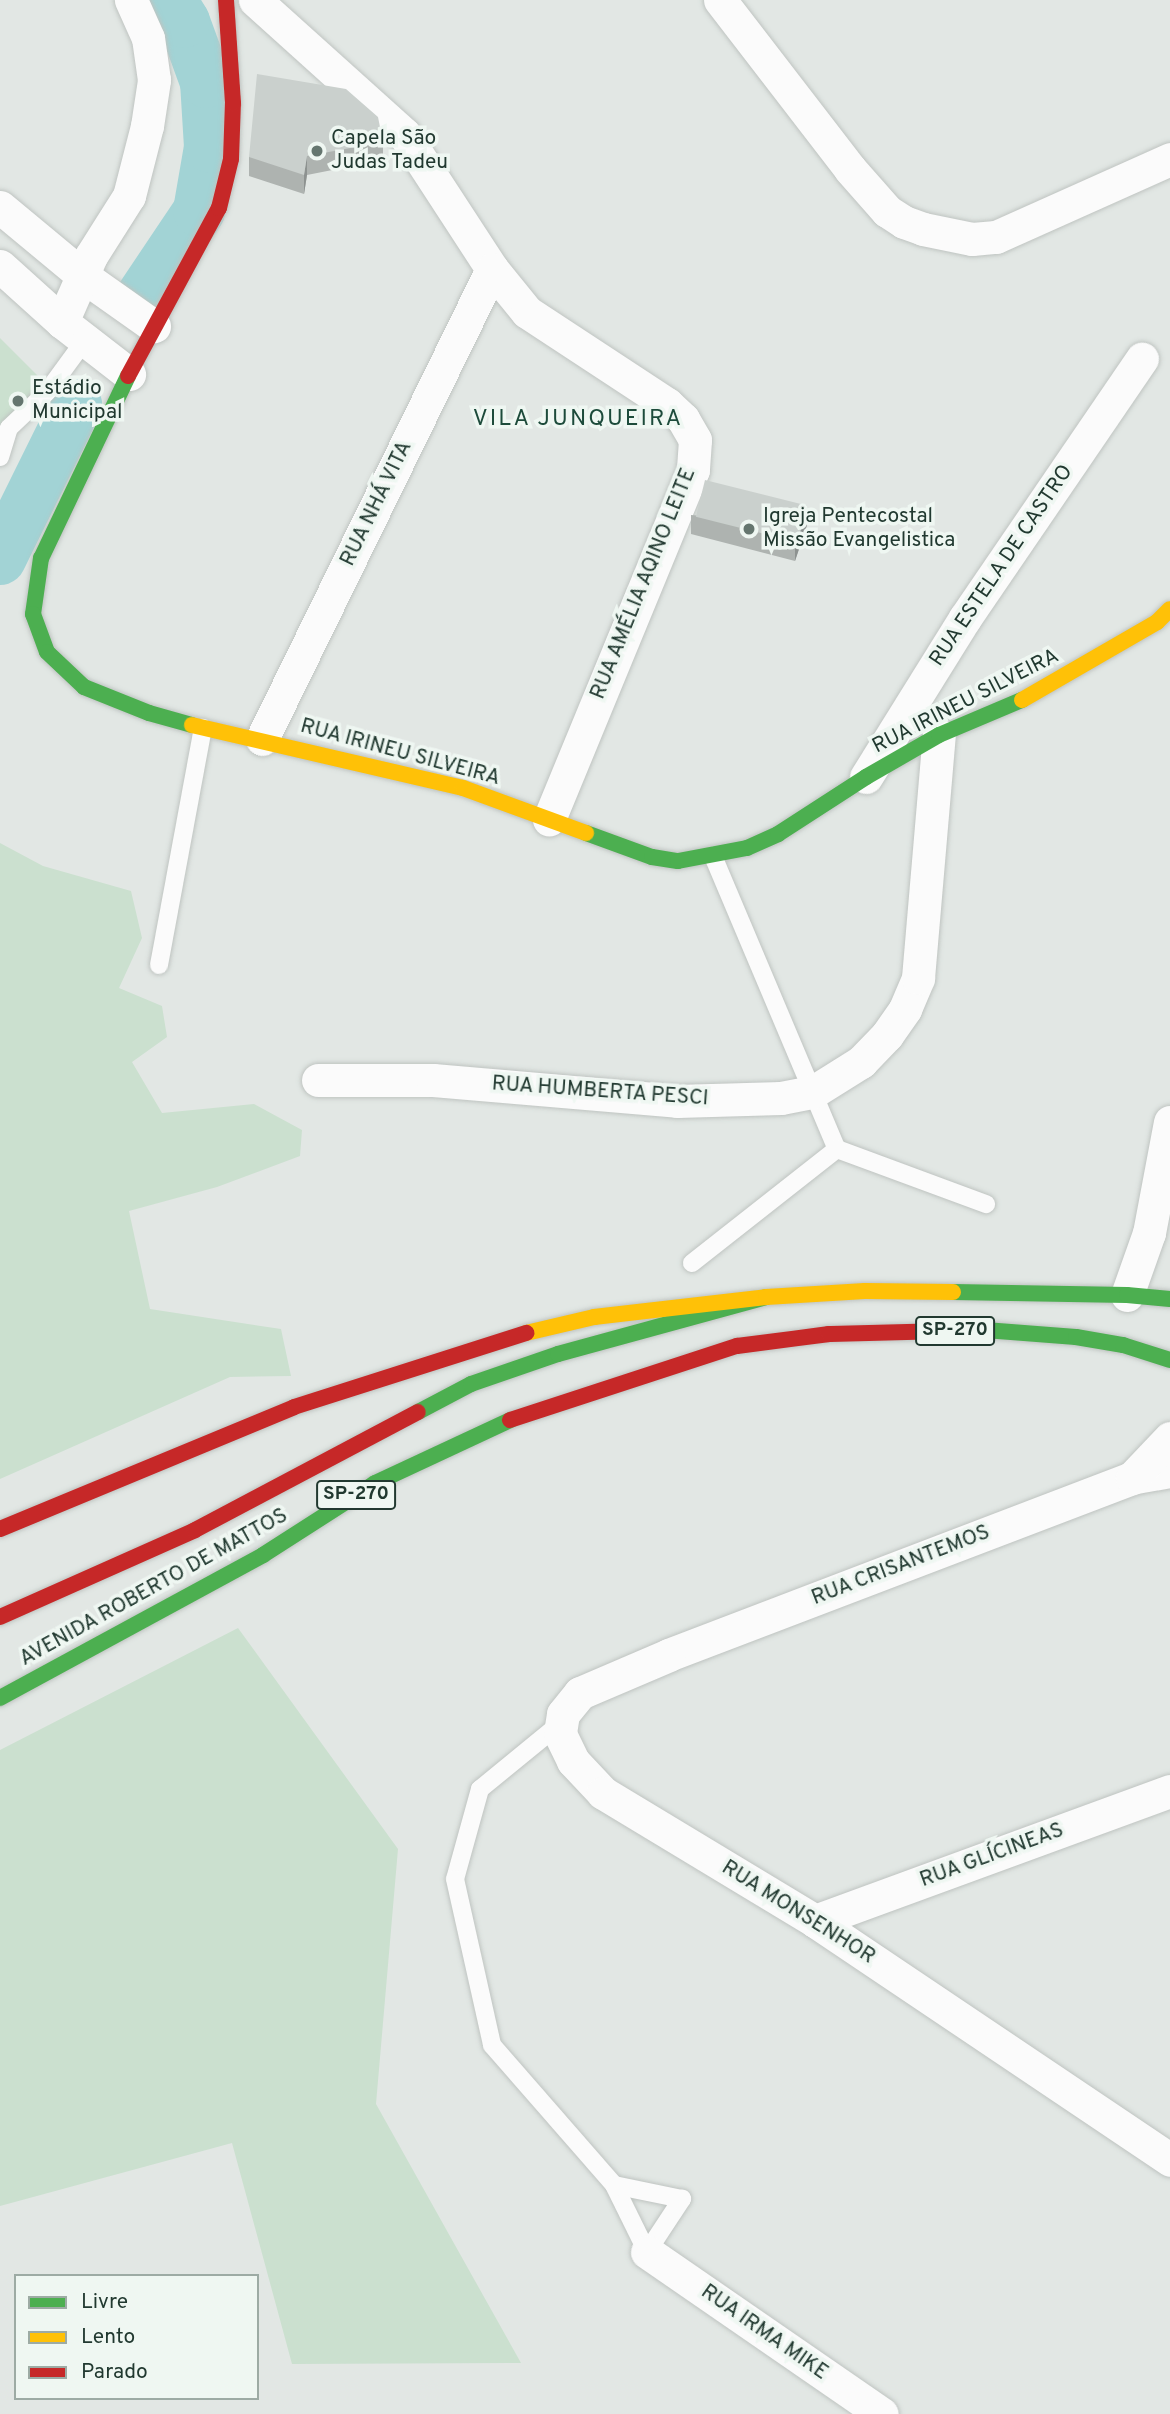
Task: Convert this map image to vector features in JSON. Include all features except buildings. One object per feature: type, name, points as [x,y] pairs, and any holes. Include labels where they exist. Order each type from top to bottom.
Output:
[{"type":"main road","name":"RUA IRINEU SILVEIRA","points":[[226,0],[232,53],[231,159],[219,208],[130,374],[41,558],[33,614],[47,652],[84,687],[149,713],[203,728],[262,738],[463,788],[652,857],[678,861],[747,848],[778,834],[866,777],[939,735],[1022,700],[1157,622],[1170,609]]},
{"type":"main road","name":"SP-270","points":[[0,1529],[294,1406],[488,1343],[594,1317],[766,1297],[865,1292],[1126,1295],[1170,1299]]},
{"type":"main road","points":[[0,1618],[195,1530],[471,1384],[558,1354],[766,1297]]},
{"type":"main road","name":"AVENIDA ROBERTO DE MATTOS","points":[[0,1698],[263,1555],[375,1483],[497,1424],[737,1346],[829,1334],[991,1330],[1076,1337],[1123,1345],[1170,1360]]},
{"type":"street","points":[[73,331],[83,276],[104,234],[129,196],[147,126],[153,80],[148,38],[131,0]]},
{"type":"street","name":"RUA AMÉLIA AQINO LEITE","points":[[255,0],[404,134],[492,269],[527,312],[667,404],[683,419],[695,440],[693,470],[549,820]]},
{"type":"street","points":[[720,0],[850,169],[887,211],[923,229],[972,239],[996,237],[1170,159]]},
{"type":"street","points":[[0,207],[83,276],[155,326]]},
{"type":"street","points":[[0,266],[73,331],[130,374]]},
{"type":"street","name":"RUA NHÁ VITA","points":[[262,738],[492,269]]},
{"type":"street","name":"RUA ESTELA DE CASTRO","points":[[866,777],[965,618],[1142,359]]},
{"type":"street","name":"RUA HUMBERTA PESCI","points":[[318,1080],[433,1080],[677,1101],[780,1098],[813,1092],[861,1062],[887,1035],[905,1009],[918,978],[939,735]]},
{"type":"street","points":[[1126,1295],[1149,1233],[1170,1122]]},
{"type":"street","name":"RUA CRISANTEMOS","points":[[1132,1478],[1170,1438]]},
{"type":"street","name":"RUA CRISANTEMOS","points":[[562,1722],[563,1714],[580,1693],[669,1655],[1132,1478],[1170,1471]]},
{"type":"street","name":"RUA MONSENHOR","points":[[562,1722],[560,1734],[573,1761],[604,1793],[815,1921],[1170,2160]]},
{"type":"street","name":"RUA GLÍCINEAS","points":[[815,1921],[1170,1791]]},
{"type":"street","name":"RUA IRMA MIKE","points":[[647,2252],[882,2414]]},
{"type":"lane","points":[[0,457],[5,420],[47,392],[73,331]]},
{"type":"lane","points":[[159,965],[203,728]]},
{"type":"lane","points":[[713,856],[837,1149],[986,1204]]},
{"type":"lane","points":[[692,1263],[837,1149]]},
{"type":"lane","points":[[562,1722],[480,1789],[455,1879],[492,2045],[614,2185],[647,2252]]},
{"type":"lane","points":[[614,2185],[682,2199],[647,2252]]},
{"type":"green space","name":"Estádio Municipal","points":[[0,338],[46,384],[0,457]]},
{"type":"green space","points":[[0,843],[43,866],[131,891],[142,938],[119,988],[162,1006],[167,1037],[132,1062],[162,1113],[254,1104],[302,1130],[300,1156],[217,1187],[129,1211],[150,1309],[281,1329],[291,1376],[230,1377],[0,1479]]},
{"type":"green space","points":[[238,1628],[398,1849],[376,2104],[521,2363],[292,2364],[232,2143],[0,2206],[0,1750]]},
{"type":"waterway","points":[[138,302],[199,211],[210,147],[206,82],[184,22],[171,0]]},
{"type":"waterway","points":[[0,559],[76,405]]},
{"type":"traffic: fast","points":[[128,376],[41,558],[33,614],[47,652],[84,687],[149,713],[192,725]]},
{"type":"traffic: fast","points":[[586,833],[652,857],[678,861],[747,848],[778,834],[866,777],[939,735],[1022,700]]},
{"type":"traffic: fast","points":[[953,1292],[1127,1295],[1170,1299]]},
{"type":"traffic: fast","points":[[418,1412],[471,1384],[558,1354],[766,1297]]},
{"type":"traffic: fast","points":[[985,1330],[1076,1337],[1123,1345],[1170,1360]]},
{"type":"traffic: fast","points":[[0,1698],[263,1555],[375,1483],[510,1420]]},
{"type":"traffic: slow","points":[[1022,700],[1157,622],[1170,609]]},
{"type":"traffic: slow","points":[[192,725],[463,788],[586,833]]},
{"type":"traffic: slow","points":[[526,1333],[594,1317],[766,1297],[865,1291],[953,1292]]},
{"type":"traffic: jam","points":[[128,376],[219,208],[231,159],[233,103],[226,0]]},
{"type":"traffic: jam","points":[[510,1420],[737,1346],[829,1334],[985,1330]]},
{"type":"traffic: jam","points":[[0,1529],[294,1407],[526,1333]]},
{"type":"traffic: jam","points":[[0,1617],[195,1530],[418,1412]]},
{"type":"place","name":"Capela São Judas Tadeu","points":[[317,151]]},
{"type":"place","name":"Estádio Municipal","points":[[18,401]]},
{"type":"place","name":"Igreja Pentecostal Missão Evangelistica","points":[[749,529]]},
{"type":"district","name":"VILA JUNQUEIRA","points":[[578,420]]}]
